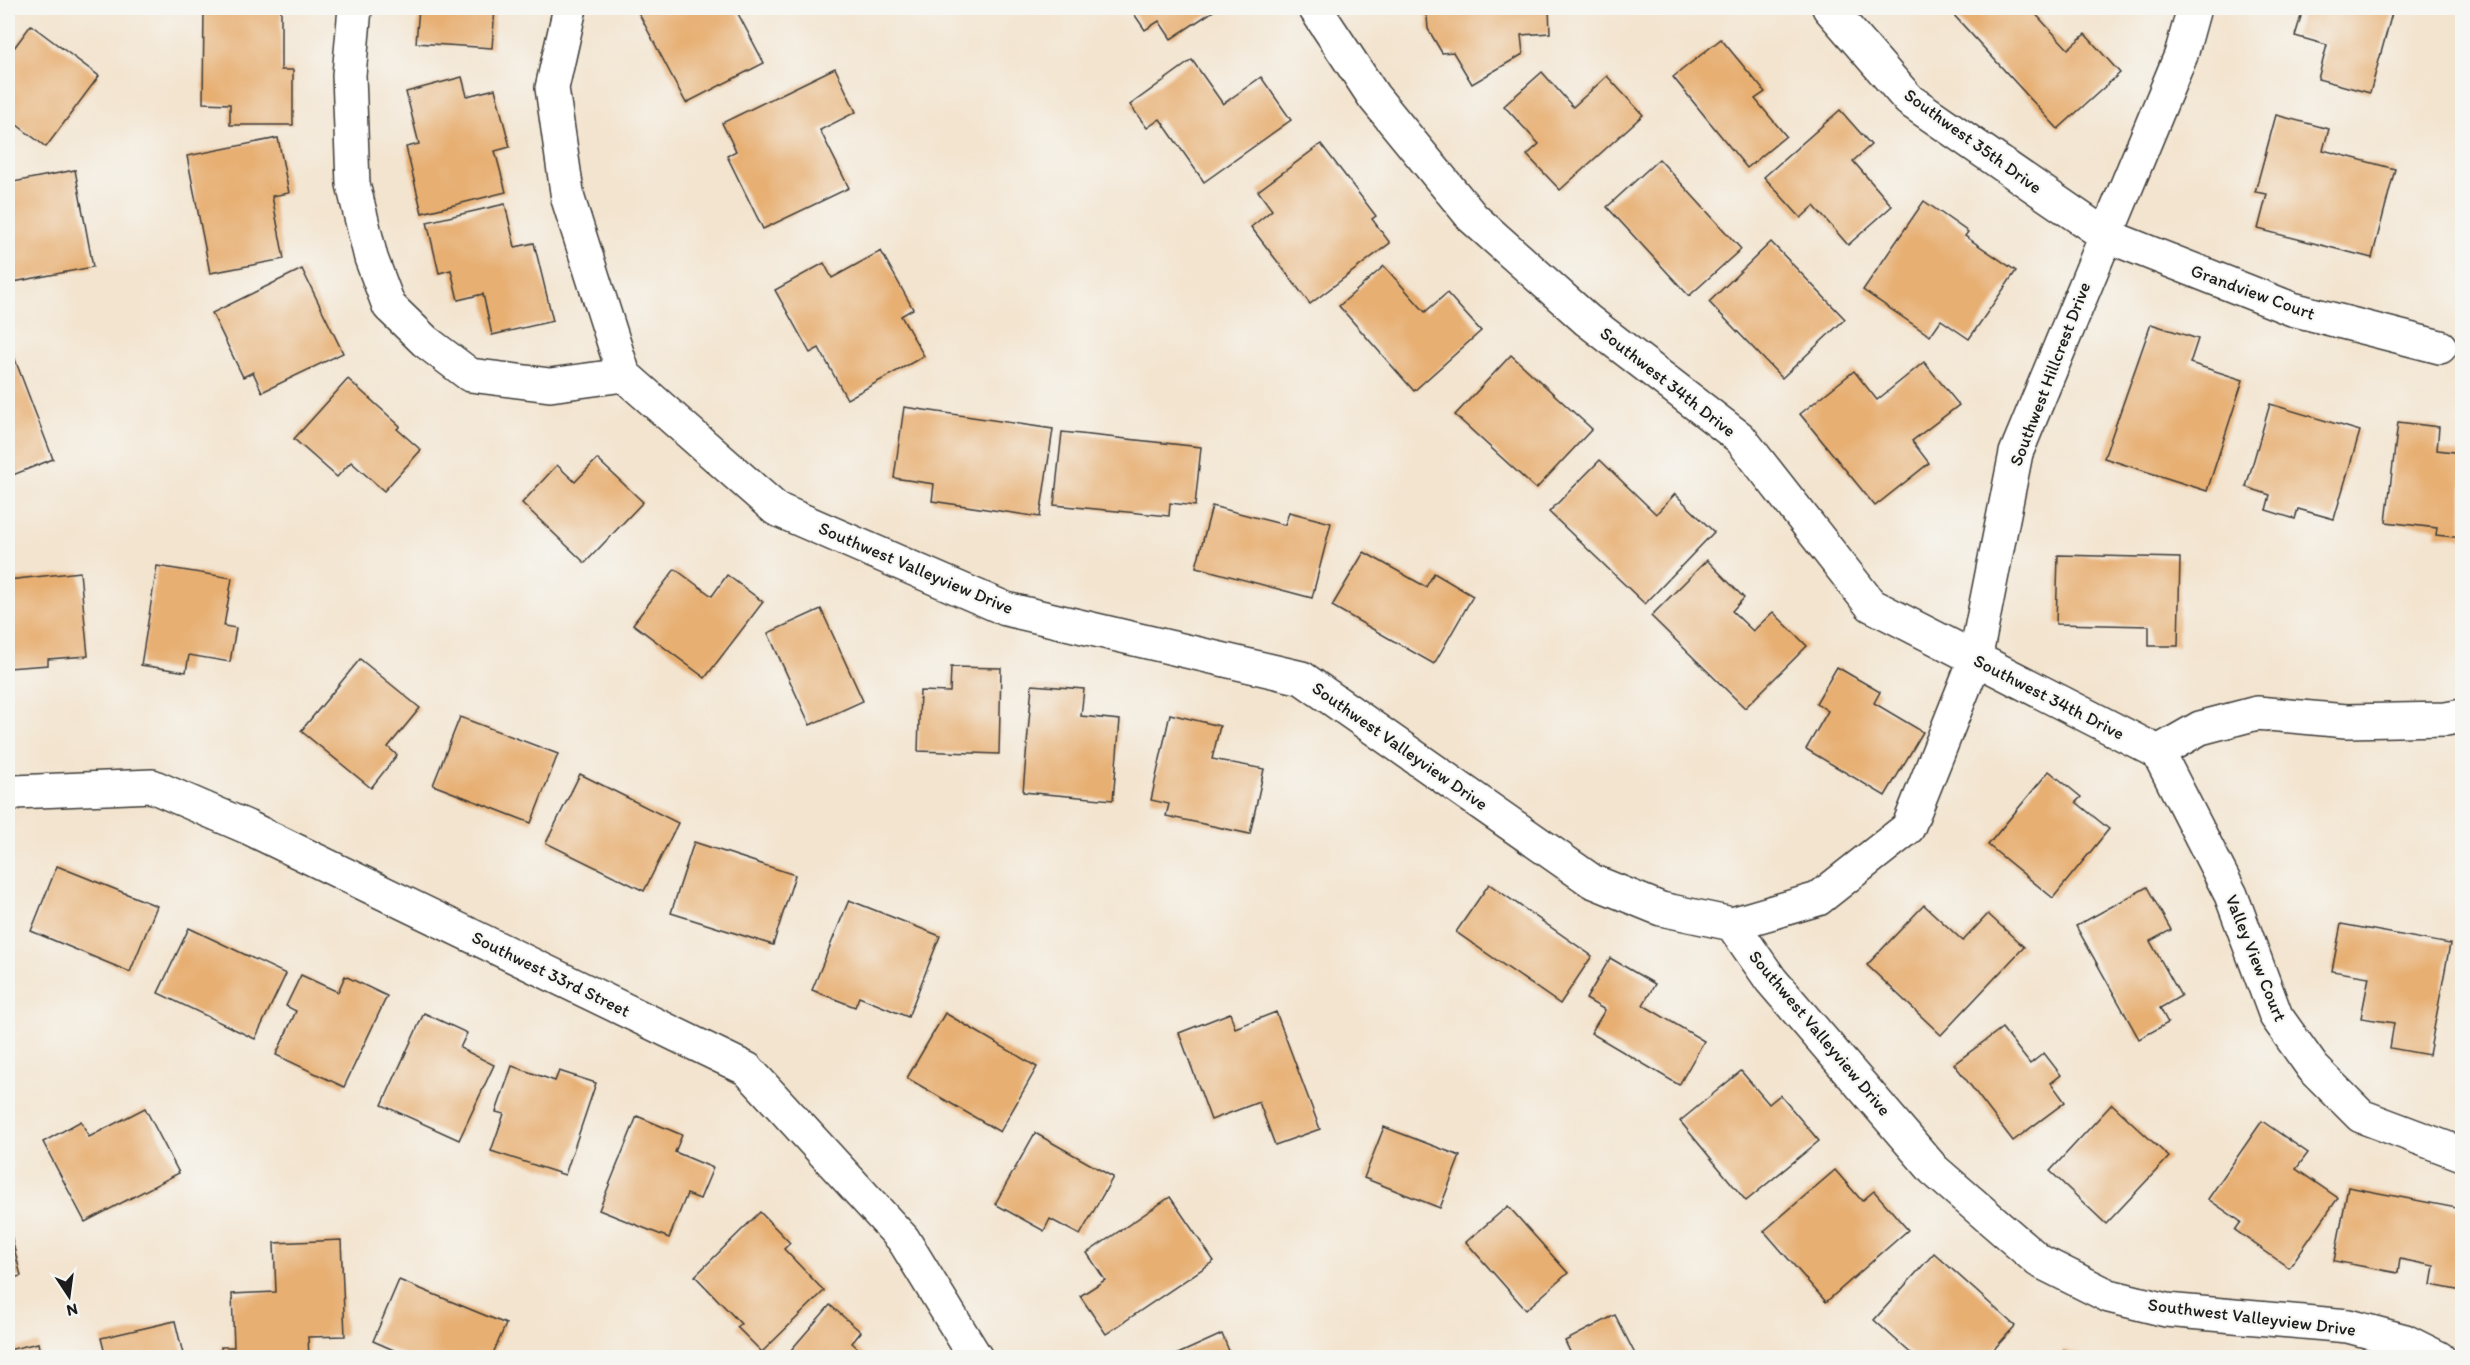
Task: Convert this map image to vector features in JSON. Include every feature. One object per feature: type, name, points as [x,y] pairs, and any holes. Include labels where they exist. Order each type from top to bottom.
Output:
[{"type":"street","points":[[355,8],[349,75],[353,184],[371,258],[389,306],[425,341],[470,375],[550,385],[624,375],[568,199],[552,88],[570,8]]},
{"type":"street","name":"Southwest 34th Drive","points":[[1315,8],[1374,97],[1473,218],[1587,320],[1740,438],[1871,605],[2158,752]]},
{"type":"street","name":"Southwest 35th Drive","points":[[1829,8],[1909,100],[2105,235]]},
{"type":"street","name":"Southwest Hillcrest Drive","points":[[1732,924],[1818,899],[1908,828],[1975,660],[2016,453],[2181,55],[2194,8]]},
{"type":"street","name":"Grandview Court","points":[[2105,235],[2292,309],[2440,346]]},
{"type":"street","name":"Southwest Valleyview Drive","points":[[624,375],[776,509],[1006,609],[1302,678],[1592,881],[1661,909],[1732,924],[1772,980],[1934,1170],[2039,1261],[2109,1296],[2143,1305],[2166,1310],[2348,1326],[2406,1341],[2439,1358]]},
{"type":"street","points":[[2158,752],[2200,728],[2258,713],[2346,721],[2446,719],[2463,716]]},
{"type":"street","name":"Valley View Court","points":[[2158,752],[2231,895],[2276,1016],[2313,1068],[2361,1116],[2463,1154]]},
{"type":"street","name":"Southwest 33rd Street","points":[[8,796],[15,792],[152,786],[247,827],[747,1069],[903,1239],[976,1358]]},
{"type":"building","points":[[204,8],[281,8],[281,70],[293,70],[293,125],[230,125],[230,104],[203,103]]},
{"type":"building","points":[[419,8],[495,8],[492,48],[416,43]]},
{"type":"building","points":[[636,8],[735,8],[764,63],[686,103]]},
{"type":"building","points":[[1130,8],[1218,8],[1171,39],[1159,21],[1145,30]]},
{"type":"building","points":[[1421,8],[1549,8],[1550,33],[1521,35],[1523,54],[1472,84],[1453,52],[1442,53],[1428,29],[1427,17]]},
{"type":"building","points":[[1959,8],[2030,8],[2068,49],[2085,34],[2120,73],[2058,129],[1952,13]]},
{"type":"building","points":[[2293,8],[2370,8],[2392,13],[2370,93],[2318,79],[2327,45],[2295,36],[2302,13],[2292,10]]},
{"type":"building","points":[[31,25],[99,76],[46,147],[13,122],[8,129],[8,56]]},
{"type":"building","points":[[1721,39],[1765,92],[1755,99],[1786,136],[1747,168],[1673,77]]},
{"type":"building","points":[[1192,60],[1223,104],[1261,77],[1291,120],[1204,182],[1160,119],[1147,128],[1130,105]]},
{"type":"building","points":[[835,68],[856,112],[820,130],[849,188],[763,229],[727,156],[736,151],[722,123]]},
{"type":"building","points":[[1542,72],[1573,107],[1607,76],[1643,115],[1560,190],[1527,155],[1539,144],[1504,106]]},
{"type":"building","points":[[462,77],[467,96],[495,89],[510,147],[495,151],[506,192],[422,213],[406,147],[419,144],[406,92]]},
{"type":"building","points":[[1840,110],[1871,145],[1853,161],[1892,206],[1848,245],[1814,206],[1801,218],[1764,177]]},
{"type":"building","points":[[2276,115],[2329,129],[2323,150],[2395,169],[2372,258],[2258,229],[2267,194],[2255,192]]},
{"type":"building","points":[[278,138],[289,193],[272,196],[284,259],[210,273],[187,156]]},
{"type":"building","points":[[1321,144],[1376,216],[1372,219],[1390,243],[1310,304],[1251,227],[1272,210],[1258,191]]},
{"type":"building","points":[[1659,159],[1741,249],[1689,296],[1607,207]]},
{"type":"building","points":[[75,170],[93,267],[8,283],[8,183]]},
{"type":"building","points":[[1924,201],[1968,232],[1965,236],[2016,271],[1969,339],[1941,320],[1930,336],[1863,290]]},
{"type":"building","points":[[505,204],[515,247],[534,243],[553,321],[492,335],[483,294],[458,300],[451,270],[439,273],[427,222]]},
{"type":"building","points":[[1771,242],[1845,319],[1782,378],[1709,302]]},
{"type":"building","points":[[881,251],[913,309],[901,316],[924,356],[847,399],[819,348],[810,353],[775,290],[824,263],[832,278]]},
{"type":"building","points":[[1384,266],[1425,312],[1447,293],[1481,331],[1414,391],[1339,306]]},
{"type":"building","points":[[302,269],[343,353],[262,392],[253,372],[243,377],[212,313]]},
{"type":"building","points":[[2151,324],[2198,339],[2190,363],[2243,380],[2207,491],[2104,458]]},
{"type":"building","points":[[8,341],[53,459],[8,477]]},
{"type":"building","points":[[1511,355],[1592,429],[1536,489],[1455,415]]},
{"type":"building","points":[[1924,362],[1959,405],[1912,441],[1929,463],[1875,506],[1800,414],[1854,371],[1877,400]]},
{"type":"building","points":[[348,379],[400,426],[397,429],[421,450],[384,491],[351,462],[337,477],[294,439]]},
{"type":"building","points":[[2270,404],[2360,431],[2334,519],[2298,509],[2295,519],[2266,510],[2270,495],[2246,487]]},
{"type":"building","points":[[904,407],[1053,429],[1040,517],[932,501],[934,484],[894,478]]},
{"type":"building","points":[[2398,422],[2439,427],[2437,450],[2462,453],[2462,538],[2436,535],[2437,528],[2386,522]]},
{"type":"building","points":[[1062,432],[1201,447],[1195,506],[1170,503],[1169,516],[1054,505]]},
{"type":"building","points":[[597,459],[643,502],[585,563],[522,503],[557,465],[575,482]]},
{"type":"building","points":[[1600,460],[1656,514],[1675,494],[1714,532],[1645,604],[1549,512]]},
{"type":"building","points":[[1212,506],[1285,525],[1289,512],[1331,523],[1312,598],[1196,567]]},
{"type":"building","points":[[1364,552],[1426,587],[1434,573],[1473,596],[1434,664],[1332,606]]},
{"type":"building","points":[[2058,555],[2180,558],[2178,646],[2149,646],[2149,626],[2056,624]]},
{"type":"building","points":[[1707,560],[1744,598],[1732,611],[1753,631],[1773,612],[1807,646],[1745,708],[1651,616]]},
{"type":"building","points":[[157,566],[232,578],[224,626],[236,628],[230,662],[189,655],[186,672],[141,665]]},
{"type":"building","points":[[675,569],[712,596],[727,575],[763,602],[705,678],[633,624]]},
{"type":"building","points":[[80,572],[88,656],[48,659],[48,665],[8,668],[8,580]]},
{"type":"building","points":[[821,609],[863,701],[810,725],[768,633]]},
{"type":"building","points":[[360,659],[420,708],[388,747],[397,755],[371,788],[301,731]]},
{"type":"building","points":[[951,667],[1001,668],[999,754],[918,751],[920,691],[950,692]]},
{"type":"building","points":[[1837,667],[1880,692],[1874,703],[1923,732],[1885,796],[1806,749],[1828,711],[1816,703]]},
{"type":"building","points":[[1032,685],[1084,689],[1081,716],[1120,720],[1113,800],[1023,792]]},
{"type":"building","points":[[1170,714],[1220,726],[1212,759],[1264,769],[1250,834],[1166,816],[1169,804],[1151,800]]},
{"type":"building","points":[[460,717],[558,754],[531,823],[433,785]]},
{"type":"building","points":[[2049,771],[2081,797],[2076,802],[2109,829],[2053,898],[1988,845]]},
{"type":"building","points":[[580,774],[678,823],[644,891],[546,843]]},
{"type":"building","points":[[694,842],[795,875],[773,945],[671,913]]},
{"type":"building","points":[[57,866],[157,906],[130,972],[31,931]]},
{"type":"building","points":[[1489,884],[1592,956],[1560,1004],[1456,932]]},
{"type":"building","points":[[2147,887],[2171,930],[2150,941],[2181,996],[2160,1008],[2168,1023],[2139,1039],[2076,926]]},
{"type":"building","points":[[849,900],[940,936],[908,1017],[859,997],[855,1007],[812,990]]},
{"type":"building","points":[[1924,905],[1963,941],[1988,914],[2024,947],[1941,1035],[1867,965]]},
{"type":"building","points":[[2341,924],[2450,944],[2429,1055],[2390,1048],[2394,1023],[2361,1018],[2369,977],[2332,971]]},
{"type":"building","points":[[189,928],[286,974],[255,1039],[158,993]]},
{"type":"building","points":[[1610,958],[1655,984],[1643,1005],[1704,1041],[1679,1085],[1591,1033],[1605,1010],[1586,999]]},
{"type":"building","points":[[301,975],[338,992],[345,976],[387,996],[344,1087],[276,1055],[296,1011],[286,1006]]},
{"type":"building","points":[[1276,1012],[1320,1129],[1275,1145],[1259,1102],[1211,1120],[1179,1033],[1230,1013],[1235,1028]]},
{"type":"building","points":[[424,1013],[467,1033],[460,1048],[494,1065],[459,1140],[382,1105]]},
{"type":"building","points":[[945,1013],[1037,1067],[1000,1132],[907,1078]]},
{"type":"building","points":[[2002,1028],[2030,1064],[2044,1053],[2061,1075],[2051,1083],[2065,1102],[2013,1141],[1954,1064]]},
{"type":"building","points":[[512,1066],[555,1081],[559,1071],[596,1083],[565,1175],[491,1151],[504,1114],[496,1112]]},
{"type":"building","points":[[1741,1071],[1769,1104],[1780,1095],[1819,1141],[1746,1201],[1680,1121]]},
{"type":"building","points":[[2112,1104],[2169,1157],[2106,1224],[2050,1171]]},
{"type":"building","points":[[145,1108],[179,1173],[85,1222],[43,1142],[81,1121],[89,1137]]},
{"type":"building","points":[[637,1116],[682,1135],[675,1152],[713,1168],[700,1199],[687,1194],[669,1238],[599,1210]]},
{"type":"building","points":[[2262,1121],[2308,1153],[2296,1169],[2338,1198],[2289,1268],[2235,1230],[2241,1222],[2208,1199]]},
{"type":"building","points":[[1384,1127],[1460,1156],[1440,1208],[1364,1178]]},
{"type":"building","points":[[1035,1133],[1113,1177],[1080,1235],[1050,1219],[1044,1231],[995,1204]]},
{"type":"building","points":[[1835,1170],[1862,1201],[1874,1191],[1908,1230],[1826,1302],[1764,1231]]},
{"type":"building","points":[[2348,1187],[2462,1209],[2462,1291],[2431,1285],[2434,1266],[2400,1259],[2398,1273],[2334,1261]]},
{"type":"building","points":[[1170,1197],[1214,1261],[1106,1334],[1080,1296],[1105,1280],[1087,1253]]},
{"type":"building","points":[[1508,1206],[1568,1273],[1526,1310],[1466,1242]]},
{"type":"building","points":[[760,1212],[790,1243],[784,1249],[824,1291],[762,1352],[737,1327],[741,1324],[695,1276]]},
{"type":"building","points":[[8,1223],[21,1276],[8,1279]]},
{"type":"building","points":[[341,1240],[345,1336],[308,1337],[309,1358],[221,1358],[221,1347],[234,1347],[232,1294],[276,1292],[274,1243]]},
{"type":"building","points":[[1934,1253],[2015,1326],[1986,1358],[1916,1358],[1874,1320]]},
{"type":"building","points":[[399,1280],[506,1324],[491,1358],[412,1358],[373,1341]]},
{"type":"building","points":[[830,1305],[861,1332],[852,1343],[869,1358],[784,1358]]},
{"type":"building","points":[[1615,1315],[1637,1358],[1573,1358],[1565,1341]]},
{"type":"building","points":[[175,1321],[184,1358],[106,1358],[101,1338]]},
{"type":"building","points":[[1222,1334],[1232,1358],[1169,1358]]},
{"type":"building","points":[[38,1343],[41,1358],[8,1358],[8,1350]]},
{"type":"building","points":[[2064,1350],[2089,1357],[2062,1358]]}]
